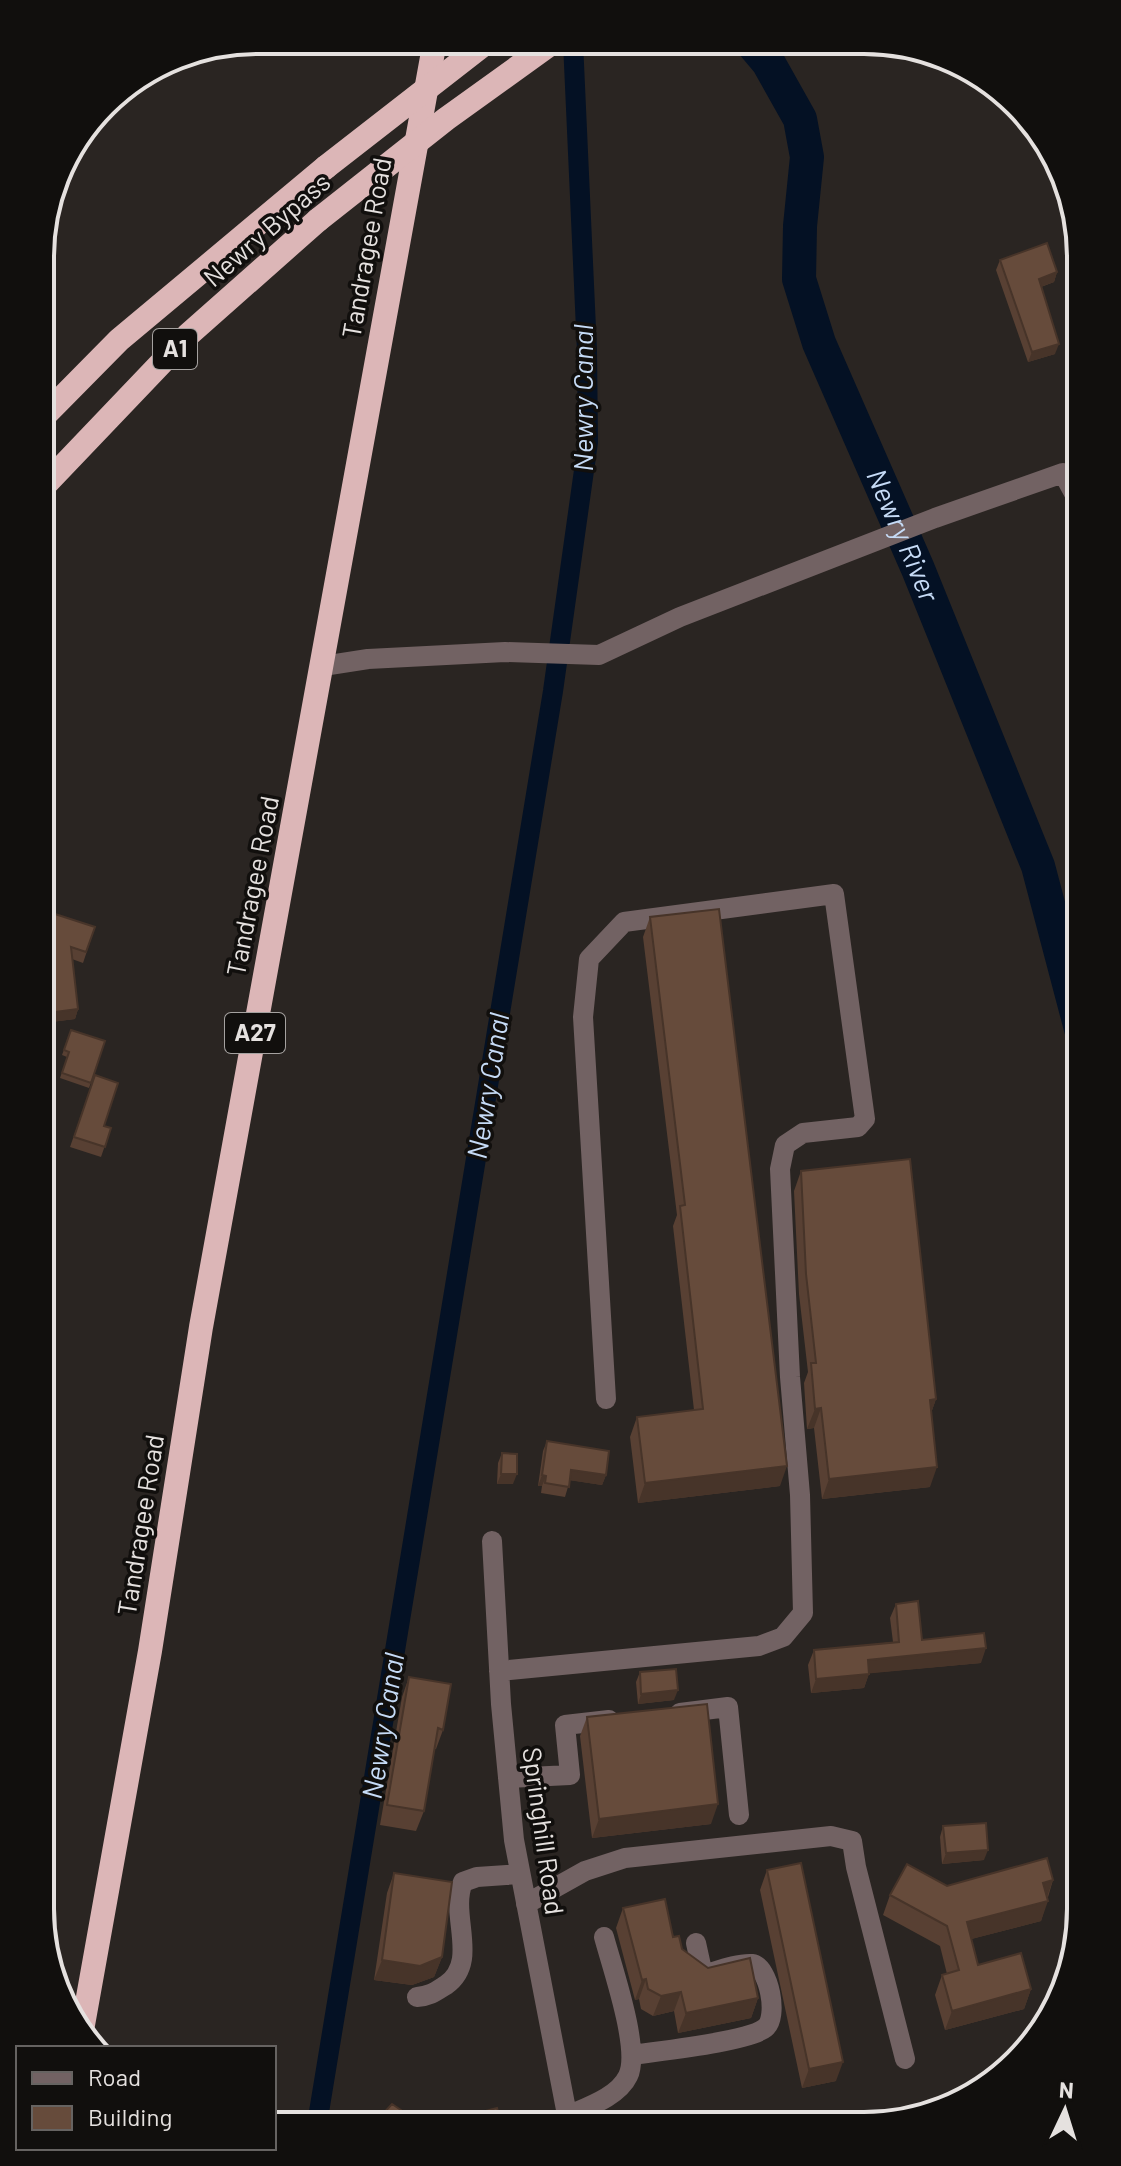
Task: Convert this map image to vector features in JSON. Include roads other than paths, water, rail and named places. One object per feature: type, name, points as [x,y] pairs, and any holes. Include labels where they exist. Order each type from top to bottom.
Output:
[{"type":"highway","name":"Tandragee Road","points":[[85,2016],[147,1666],[201,1327],[433,54]]},
{"type":"highway","name":"Newry Bypass","points":[[54,406],[119,340],[326,167],[471,54]]},
{"type":"highway","name":"Newry Bypass","points":[[54,475],[188,335],[318,220],[446,119],[536,54]]},
{"type":"street","points":[[323,666],[368,659],[505,652],[599,655],[680,617],[935,518],[1063,473],[1067,480]]},
{"type":"street","points":[[499,1671],[759,1646],[783,1637],[803,1613],[800,1495],[790,1377],[780,1169],[785,1145],[803,1133],[858,1127],[865,1119],[834,894],[624,922],[589,959],[583,1017],[606,1399]]},
{"type":"street","name":"Springhill Road","points":[[492,1541],[499,1671],[520,1874],[566,2112]]},
{"type":"street","points":[[654,1715],[728,1707],[739,1815]]},
{"type":"street","points":[[508,1778],[570,1775],[565,1725],[624,1719]]},
{"type":"street","points":[[526,1904],[585,1871],[625,1858],[831,1836],[852,1841],[905,2059]]},
{"type":"street","points":[[417,1997],[430,1996],[453,1979],[463,1964],[458,1894],[452,1889],[477,1877],[520,1874]]},
{"type":"street","points":[[581,2112],[618,2088],[628,2076],[632,2055],[630,2036],[604,1937]]},
{"type":"street","points":[[632,2055],[743,2037],[764,2030],[771,2022],[773,2010],[761,1969],[750,1964],[703,1975],[696,1943]]},
{"type":"waterway","name":"Newry Canal","points":[[319,2112],[553,691],[588,442],[574,54]]},
{"type":"waterway","name":"Newry River","points":[[761,54],[800,119],[807,157],[800,226],[799,279],[819,343],[918,569],[1038,866],[1067,976]]}]
